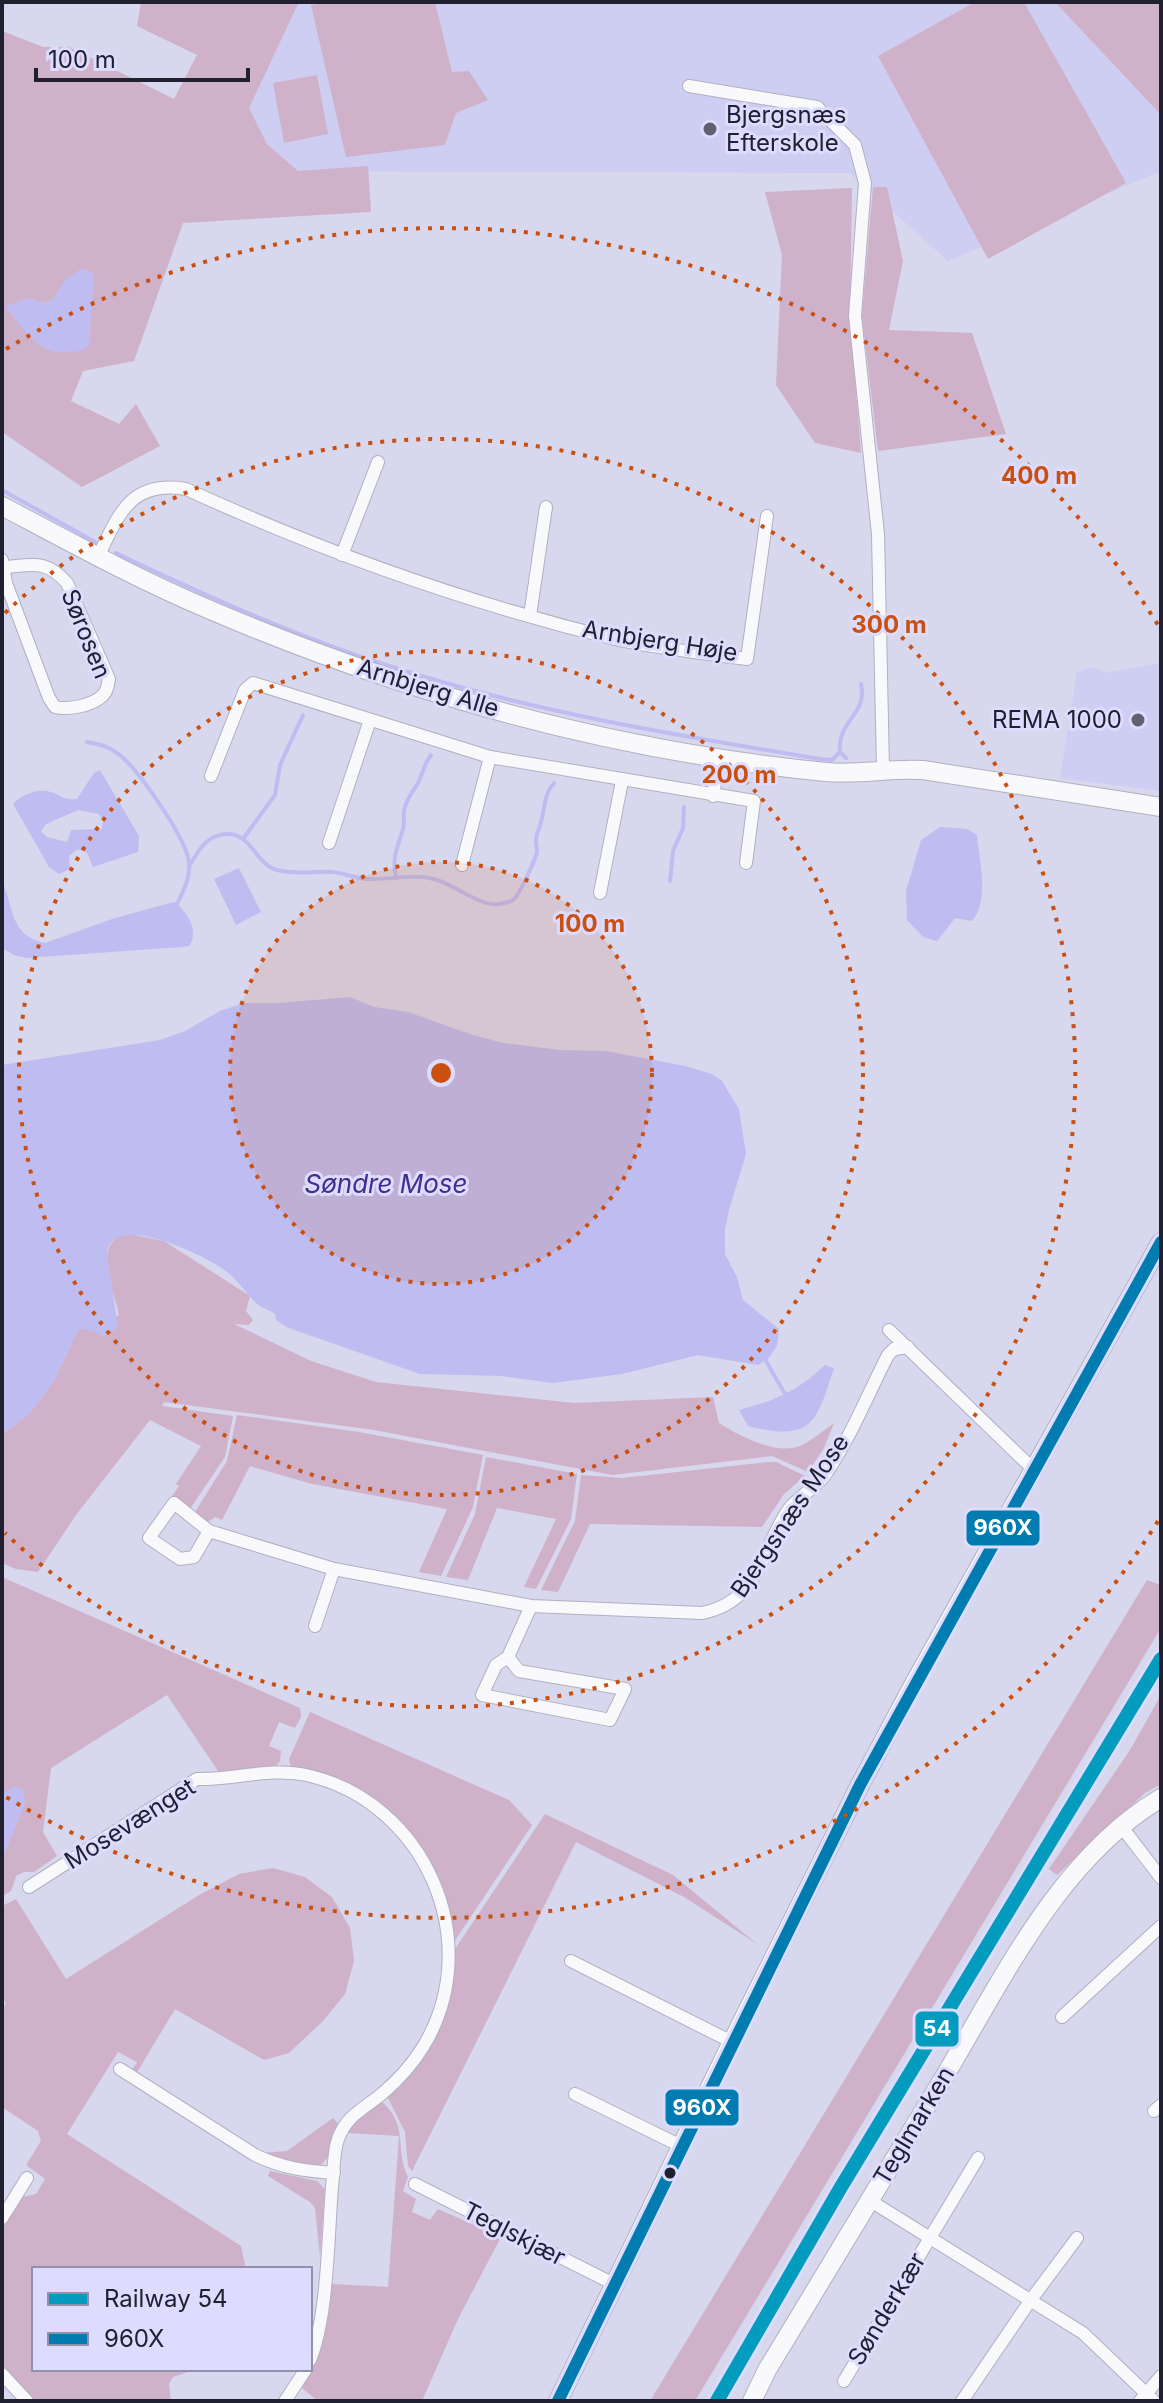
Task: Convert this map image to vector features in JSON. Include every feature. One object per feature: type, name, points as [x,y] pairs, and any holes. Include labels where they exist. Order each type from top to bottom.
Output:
[{"type":"street","points":[[689,86],[817,107],[855,145],[865,183],[855,316],[878,534],[883,769]]},
{"type":"street","points":[[342,555],[378,462]]},
{"type":"street","name":"Arnbjerg Høje","points":[[98,557],[124,508],[148,490],[164,486],[186,489],[412,581],[623,640],[747,659],[767,516]]},
{"type":"street","name":"Arnbjerg Alle","points":[[2,506],[98,557],[287,642],[384,676],[499,710],[612,738],[719,757],[829,772],[923,770],[1161,807]]},
{"type":"street","points":[[530,616],[546,507]]},
{"type":"street","name":"Sørosen","points":[[3,564],[43,564],[56,571],[67,583],[109,679],[102,697],[67,710],[55,707],[6,583],[3,564]]},
{"type":"street","points":[[211,776],[245,690],[253,683],[490,757],[754,801],[746,863]]},
{"type":"street","points":[[329,843],[370,720]]},
{"type":"street","points":[[462,865],[490,757]]},
{"type":"street","points":[[713,796],[719,757]]},
{"type":"street","points":[[600,893],[622,781]]},
{"type":"street","points":[[558,2401],[732,2042],[884,1740],[1161,1242]]},
{"type":"street","points":[[889,1330],[1034,1470]]},
{"type":"street","name":"Bjergsnæs Mose","points":[[209,1531],[194,1557],[180,1559],[149,1538],[174,1503],[209,1531],[334,1569],[531,1606],[702,1613],[719,1610],[736,1600],[750,1584],[790,1508],[827,1472],[888,1355],[894,1349],[908,1347]]},
{"type":"street","points":[[315,1626],[334,1569]]},
{"type":"street","points":[[508,1657],[519,1671],[625,1689],[610,1720],[482,1695],[496,1665],[508,1657],[531,1606]]},
{"type":"street","name":"Mosevænget","points":[[29,1887],[197,1779],[219,1780],[264,1772],[305,1775],[340,1787],[367,1802],[394,1824],[419,1852],[446,1916],[449,1951],[447,1985],[423,2048],[382,2094],[356,2111],[338,2141],[320,2317],[312,2351]]},
{"type":"street","name":"Teglmarken","points":[[752,2401],[767,2370],[1035,1926],[1091,1853],[1121,1826],[1161,1798]]},
{"type":"street","points":[[1121,1826],[1161,1878]]},
{"type":"street","points":[[1062,2017],[1161,1926]]},
{"type":"street","points":[[571,1961],[732,2042]]},
{"type":"street","points":[[120,2069],[275,2165],[299,2171],[334,2173]]},
{"type":"street","points":[[575,2094],[681,2146]]},
{"type":"street","name":"Sønderkær","points":[[844,2381],[978,2158]]},
{"type":"street","points":[[2,2218],[27,2178]]},
{"type":"street","name":"Teglskjær","points":[[415,2184],[614,2284]]},
{"type":"street","name":"Sønderkær","points":[[869,2200],[1083,2333],[1147,2398],[1161,2376]]},
{"type":"street","points":[[962,2401],[1077,2238]]},
{"type":"street","points":[[285,2401],[305,2371]]},
{"type":"street","points":[[2,2374],[27,2401]]},
{"type":"shaded area","points":[[141,2],[299,2],[249,108],[267,144],[298,171],[368,166],[371,212],[183,223],[134,361],[83,371],[71,401],[119,424],[136,404],[160,446],[82,487],[2,432],[2,31],[43,47],[69,47],[174,99],[197,55],[137,26]],"holes":[[[66,279],[90,321],[89,345],[28,298],[42,303],[52,301]]]},
{"type":"shaded area","name":"Bjergsnæs Efterskole","points":[[299,2],[1055,2],[1161,115],[1161,171],[948,261],[850,173],[298,171],[267,144],[249,108]]},
{"type":"shaded area","points":[[328,2],[435,2],[452,72],[469,71],[488,100],[456,113],[445,145],[346,157],[311,5]]},
{"type":"shaded area","points":[[975,2],[1024,2],[1126,183],[988,259],[878,56]]},
{"type":"shaded area","points":[[1055,2],[1161,2],[1161,115]]},
{"type":"shaded area","points":[[317,75],[328,134],[284,143],[273,83]]},
{"type":"shaded area","points":[[873,187],[887,187],[903,261],[889,330],[972,333],[1006,434],[878,451],[862,316]]},
{"type":"shaded area","points":[[852,188],[850,316],[861,453],[815,443],[776,385],[782,255],[765,192]]},
{"type":"shaded area","points":[[1161,663],[1161,791],[1060,778],[1077,672],[1092,667],[1107,673]]},
{"type":"shaded area","points":[[129,1234],[164,1241],[250,1296],[246,1311],[253,1320],[249,1325],[234,1324],[311,1361],[376,1382],[574,1403],[713,1397],[719,1423],[748,1439],[782,1448],[802,1445],[834,1423],[824,1448],[808,1472],[772,1456],[612,1475],[374,1430],[164,1402],[162,1406],[233,1416],[225,1457],[190,1509],[172,1496],[179,1486],[176,1484],[201,1446],[150,1420],[76,1515],[38,1572],[16,1569],[2,1563],[2,1434],[30,1413],[55,1379],[79,1328],[93,1331],[119,1315],[107,1255],[110,1245],[117,1238]]},
{"type":"shaded area","points":[[237,1415],[359,1432],[483,1455],[473,1507],[441,1576],[419,1572],[447,1509],[312,1484],[250,1466],[222,1520],[215,1517],[208,1522],[195,1512],[227,1461]]},
{"type":"shaded area","points":[[486,1457],[577,1474],[571,1519],[536,1589],[524,1587],[556,1519],[497,1508],[468,1580],[446,1577],[475,1514]]},
{"type":"shaded area","points":[[776,1462],[805,1476],[784,1494],[762,1527],[590,1524],[558,1592],[541,1590],[575,1521],[581,1475],[622,1478]]},
{"type":"shaded area","points":[[2,1577],[300,1708],[301,1717],[295,1728],[279,1722],[269,1746],[281,1751],[280,1761],[275,1768],[220,1774],[167,1695],[51,1768],[43,1832],[57,1856],[34,1872],[16,1876],[11,1891],[2,1896]]},
{"type":"shaded area","points":[[1147,1580],[1161,1585],[1161,1628],[695,2401],[650,2401]]},
{"type":"shaded area","points":[[1161,1695],[1161,1784],[1145,1793],[1057,1875],[1049,1869],[1130,1750]]},
{"type":"shaded area","points":[[310,1712],[509,1800],[532,1825],[454,1942],[449,1909],[439,1878],[422,1847],[398,1820],[291,1769],[289,1759]]},
{"type":"shaded area","points":[[545,1814],[673,1875],[757,1944],[684,1897],[576,1842],[412,2171],[408,2166],[405,2132],[387,2096],[433,2040],[444,2015],[446,1996],[450,1997],[455,1949]]},
{"type":"shaded area","points":[[273,1868],[305,1877],[332,1897],[350,1928],[354,1961],[345,1994],[324,2020],[289,2053],[264,2060],[175,2009],[136,2074],[131,2072],[137,2062],[118,2052],[67,2134],[241,2246],[246,2267],[32,2267],[32,2371],[191,2371],[173,2377],[169,2384],[171,2401],[33,2401],[2,2365],[2,2229],[22,2197],[36,2194],[45,2179],[26,2165],[41,2141],[38,2131],[2,2107],[2,2007],[6,2004],[2,1996],[2,1906],[16,1899],[66,1979],[199,1895],[239,1874]]},
{"type":"shaded area","points":[[381,2101],[390,2110],[399,2129],[408,2177],[403,2191],[416,2199],[412,2212],[430,2220],[438,2209],[501,2237],[458,2319],[422,2401],[318,2401],[302,2388],[312,2371],[325,2335],[321,2334],[325,2315],[329,2314],[332,2284],[388,2287],[399,2136],[348,2133],[356,2120]]},
{"type":"shaded area","points":[[333,2118],[339,2125],[328,2157],[321,2165],[305,2167],[262,2153],[287,2151]]},
{"type":"shaded area","points":[[270,2171],[317,2181],[325,2189],[320,2257],[315,2208],[268,2176]]},
{"type":"water","points":[[82,268],[94,274],[89,345],[77,351],[49,350],[33,340],[5,306],[28,298],[42,303],[52,301],[66,279]]},
{"type":"water","points":[[100,770],[139,836],[138,852],[93,867],[87,853],[78,849],[69,856],[70,869],[59,874],[49,867],[13,804],[25,795],[40,791],[77,799],[94,773]],"holes":[[[78,810],[99,814],[103,821],[102,829],[71,830],[67,842],[47,837],[41,831],[46,824]]]},
{"type":"water","points":[[940,827],[967,829],[977,835],[982,892],[981,903],[972,921],[955,918],[937,941],[923,937],[907,920],[906,891],[921,840]]},
{"type":"water","points":[[239,868],[261,912],[236,925],[214,879]]},
{"type":"water","points":[[2,881],[19,927],[33,939],[45,943],[115,918],[174,902],[193,928],[192,940],[189,946],[182,947],[26,958],[14,955],[2,948]]},
{"type":"water","name":"Søndre Mose","points":[[350,997],[374,1007],[408,1012],[503,1043],[560,1050],[606,1051],[685,1066],[712,1074],[722,1081],[739,1109],[746,1154],[729,1210],[725,1254],[737,1277],[743,1300],[779,1329],[777,1346],[768,1359],[758,1365],[698,1355],[622,1374],[553,1383],[501,1376],[420,1374],[286,1327],[276,1320],[275,1314],[255,1302],[230,1275],[210,1261],[158,1239],[124,1236],[113,1241],[107,1253],[118,1327],[102,1337],[93,1331],[79,1329],[55,1379],[30,1413],[2,1434],[2,1065],[160,1040],[244,1003]]},
{"type":"water","points":[[825,1365],[834,1368],[822,1403],[808,1424],[786,1432],[748,1426],[739,1410],[785,1394]]},
{"type":"water","points":[[15,1786],[23,1790],[25,1804],[2,1860],[2,1793]]},
{"type":"waterway","points":[[2,490],[95,542]]},
{"type":"waterway","points":[[116,553],[283,627],[439,681],[547,709],[656,731],[820,759],[832,760],[840,752],[846,758]]},
{"type":"waterway","points":[[840,752],[843,732],[860,703],[861,684]]},
{"type":"waterway","points":[[243,839],[275,795],[280,765],[303,715]]},
{"type":"waterway","points":[[87,742],[110,749],[126,761],[159,804],[179,837],[186,851],[189,873],[177,904]]},
{"type":"waterway","points":[[396,878],[395,857],[404,827],[405,807],[431,755]]},
{"type":"waterway","points":[[190,865],[210,839],[230,834],[244,840],[264,863],[277,870],[332,872],[368,879],[434,879],[482,902],[502,904],[516,897],[533,862],[545,801],[554,783]]},
{"type":"waterway","points":[[670,881],[673,851],[683,828],[684,807]]},
{"type":"waterway","points":[[766,1361],[785,1394]]},
{"type":"rail line","name":"54","points":[[717,2401],[841,2187],[1161,1659]]},
{"type":"transit line","name":"960X","points":[[558,2401],[860,1785],[1161,1242]]},
{"type":"place","name":"Bjergsnæs Efterskole","points":[[710,129]]},
{"type":"place","name":"REMA 1000","points":[[1138,720]]}]
